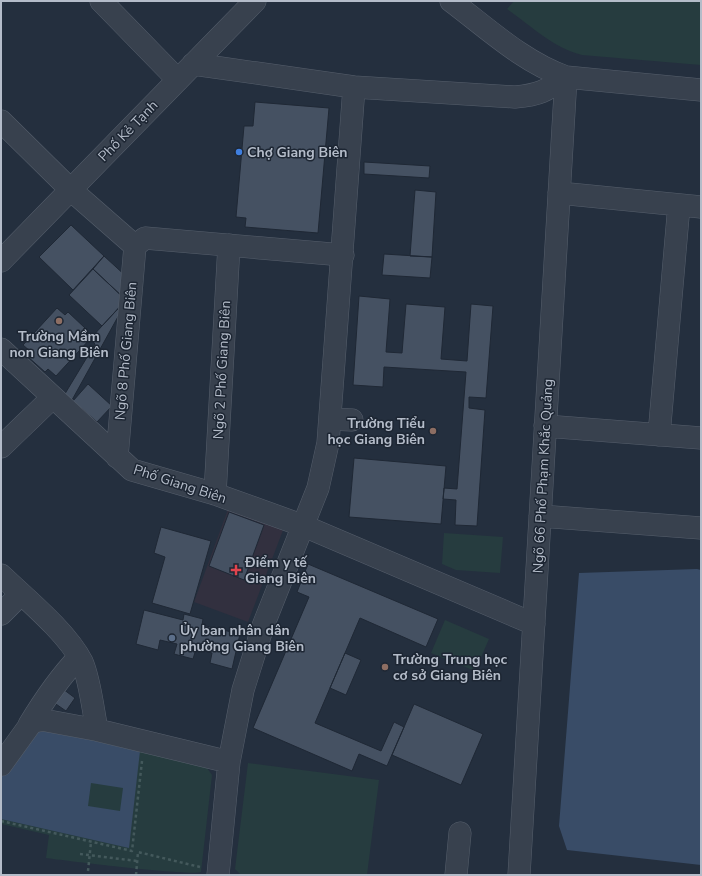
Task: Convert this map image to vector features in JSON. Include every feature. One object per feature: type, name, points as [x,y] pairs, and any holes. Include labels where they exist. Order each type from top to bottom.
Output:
[{"type":"street","points":[[101,1],[178,80]]},
{"type":"street","name":"Phố Kẻ Tạnh","points":[[1,262],[255,1]]},
{"type":"street","points":[[451,1],[538,65],[566,77],[701,90]]},
{"type":"street","points":[[193,64],[354,87],[521,96],[534,96],[550,88],[566,77]]},
{"type":"street","name":"Ngõ 66 Phố Phạm Khắc Quảng","points":[[519,875],[566,77]]},
{"type":"street","points":[[212,872],[236,723],[252,659],[263,626],[318,488],[328,443],[343,255],[354,87]]},
{"type":"street","points":[[1,121],[71,190],[135,246],[145,238],[343,255]]},
{"type":"street","points":[[559,193],[701,207]]},
{"type":"street","points":[[659,435],[679,205]]},
{"type":"street","name":"Ngõ 2 Phố Giang Biên","points":[[215,494],[229,245]]},
{"type":"street","name":"Ngõ 8 Phố Giang Biên","points":[[117,457],[135,246]]},
{"type":"street","name":"Phố Giang Biên","points":[[1,349],[132,470],[215,494],[304,526],[534,624]]},
{"type":"street","points":[[1,447],[53,397]]},
{"type":"street","points":[[330,419],[352,420]]},
{"type":"street","points":[[545,426],[701,438]]},
{"type":"street","points":[[540,516],[701,528]]},
{"type":"street","points":[[1,575],[54,625],[79,657],[84,670],[97,730]]},
{"type":"street","points":[[1,614],[21,594]]},
{"type":"street","points":[[1,765],[56,683],[79,657]]},
{"type":"street","points":[[29,725],[32,722],[43,720],[97,730],[229,762]]},
{"type":"street","points":[[456,875],[460,833]]},
{"type":"path","points":[[1,821],[132,851],[143,759]]},
{"type":"path","points":[[88,871],[91,842]]},
{"type":"path","points":[[136,875],[138,852],[212,872]]},
{"type":"path","points":[[80,854],[138,861]]},
{"type":"shaded area","name":"Điểm y tế Giang Biên","points":[[230,504],[285,525],[248,622],[194,602]]},
{"type":"green space","points":[[514,1],[701,1],[701,65],[582,55],[572,52],[552,42],[507,9]]},
{"type":"green space","points":[[444,533],[503,537],[500,573],[456,570],[442,564]]},
{"type":"green space","points":[[445,620],[489,639],[475,671],[431,653]]},
{"type":"green space","points":[[38,729],[205,765],[212,775],[201,872],[192,873],[152,870],[46,858],[49,835],[1,824],[1,777]]},
{"type":"green space","points":[[248,763],[379,780],[367,875],[241,875],[235,869]]},
{"type":"water","points":[[701,570],[701,865],[567,850],[559,826],[579,573]]},
{"type":"water","points":[[45,729],[140,751],[129,848],[1,819],[1,777],[28,736]],"holes":[[[91,783],[123,788],[120,811],[88,806]]]},
{"type":"building","points":[[255,102],[329,108],[318,233],[245,227],[246,218],[236,217],[244,126],[253,126]]},
{"type":"building","points":[[364,162],[430,166],[429,178],[364,174]]},
{"type":"building","points":[[415,190],[436,192],[432,257],[410,256]]},
{"type":"building","points":[[71,225],[104,256],[73,290],[39,257]]},
{"type":"building","points":[[384,254],[432,257],[430,278],[382,275]]},
{"type":"building","points":[[104,256],[128,278],[126,300],[93,269]]},
{"type":"building","points":[[93,269],[126,300],[102,326],[69,295]]},
{"type":"building","points":[[359,296],[390,299],[386,352],[402,353],[406,304],[445,307],[441,359],[467,361],[471,304],[493,306],[486,398],[469,397],[469,408],[485,410],[477,526],[455,525],[456,500],[443,499],[444,488],[457,489],[466,372],[384,367],[383,387],[353,385]]},
{"type":"building","points":[[126,300],[72,400],[63,397],[95,344],[90,339]]},
{"type":"building","points":[[57,308],[65,315],[68,312],[85,328],[82,332],[90,339],[56,376],[48,369],[45,372],[27,356],[31,352],[23,345]]},
{"type":"building","points":[[88,384],[112,406],[97,422],[73,401]]},
{"type":"building","points":[[354,458],[446,466],[441,524],[349,517]]},
{"type":"building","points":[[229,512],[264,525],[244,580],[209,566]]},
{"type":"building","points":[[161,527],[211,541],[190,614],[152,603],[165,557],[154,553]]},
{"type":"building","points":[[308,564],[438,619],[426,647],[360,618],[315,723],[381,751],[394,722],[404,727],[387,766],[359,754],[352,771],[253,728],[309,597],[297,592]]},
{"type":"building","points":[[144,610],[183,620],[184,614],[203,619],[202,625],[240,634],[232,669],[210,663],[212,653],[196,649],[193,659],[174,654],[177,644],[160,640],[158,650],[136,644]]},
{"type":"building","points":[[345,653],[361,660],[346,695],[330,688]]},
{"type":"building","points":[[63,689],[75,698],[66,711],[53,702]]},
{"type":"building","points":[[414,704],[483,734],[461,785],[392,755]]},
{"type":"place","name":"Chợ Giang Biên","points":[[239,152]]},
{"type":"place","name":"Trường Mầm non Giang Biên","points":[[59,321]]},
{"type":"place","name":"Trường Tiểu học Giang Biên","points":[[433,431]]},
{"type":"place","name":"Điểm y tế Giang Biên","points":[[236,570]]},
{"type":"place","name":"Ủy ban nhân dân phường Giang Biên","points":[[172,638]]},
{"type":"place","name":"Trường Trung học cơ sở Giang Biên","points":[[385,667]]}]
